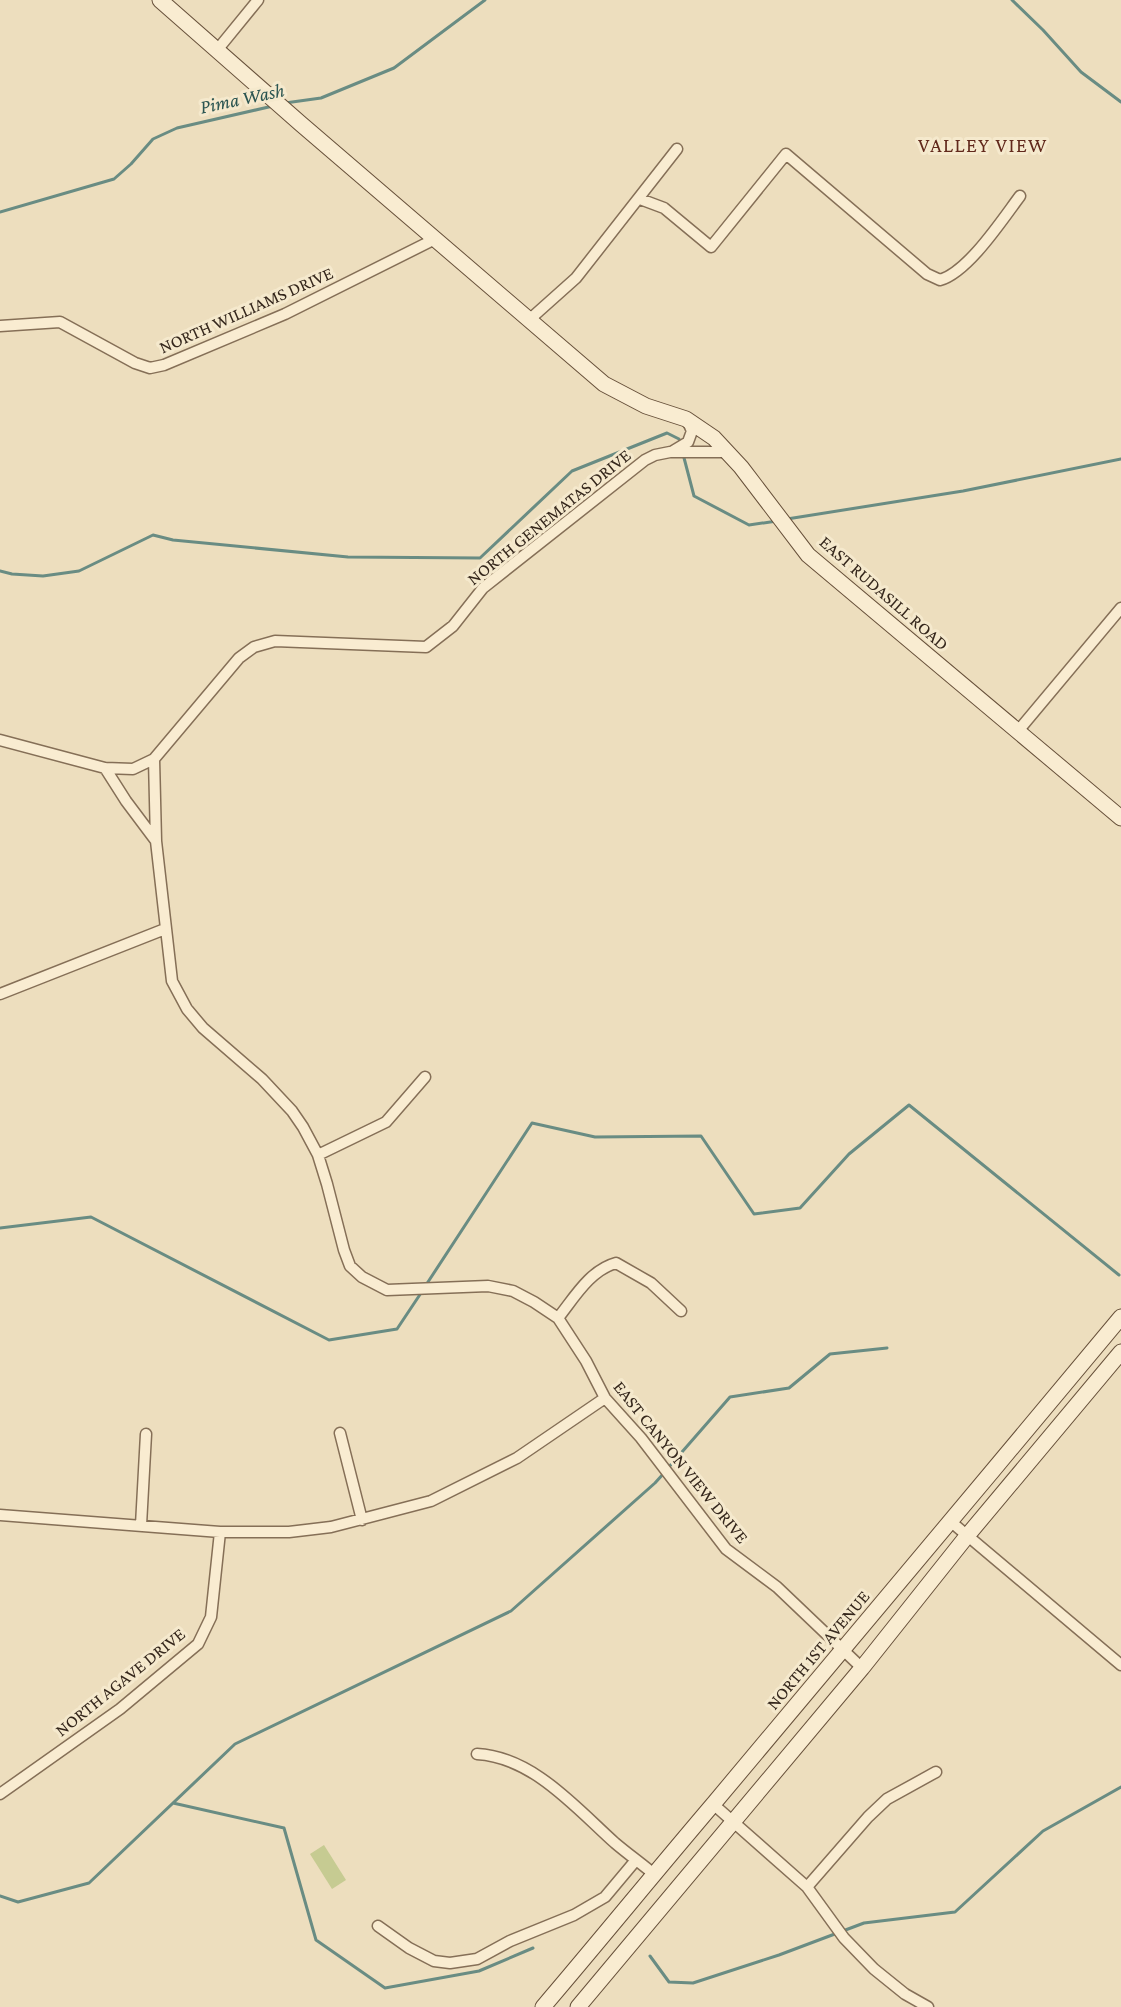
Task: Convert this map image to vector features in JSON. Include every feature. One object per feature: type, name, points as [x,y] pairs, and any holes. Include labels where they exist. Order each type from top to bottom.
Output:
[{"type":"main road","name":"EAST RUDASILL ROAD","points":[[160,0],[604,384],[646,406],[687,420],[714,438],[808,555],[1121,818]]},
{"type":"main road","name":"NORTH 1ST AVENUE","points":[[543,2007],[1121,1317]]},
{"type":"main road","points":[[578,2007],[862,1668],[967,1536],[1121,1352]]},
{"type":"street","points":[[218,49],[258,0]]},
{"type":"street","points":[[529,320],[576,278],[677,149]]},
{"type":"street","points":[[640,199],[664,208],[711,247],[786,153],[927,274],[940,280],[950,277],[986,242],[1020,196]]},
{"type":"street","name":"NORTH WILLIAMS DRIVE","points":[[0,326],[60,322],[135,363],[150,368],[164,365],[285,314],[435,239]]},
{"type":"street","points":[[667,453],[688,442],[692,431],[687,420]]},
{"type":"street","name":"NORTH GENEMATAS DRIVE","points":[[154,759],[239,658],[254,647],[275,641],[294,641],[426,647],[453,626],[483,588],[645,460],[667,453],[727,452]]},
{"type":"street","points":[[1018,731],[1121,608]]},
{"type":"street","points":[[0,740],[105,768],[133,769],[154,759]]},
{"type":"street","name":"EAST CANYON VIEW DRIVE","points":[[154,759],[156,841],[172,981],[187,1009],[203,1028],[262,1079],[292,1111],[303,1127],[318,1155],[350,1266],[362,1277],[387,1290],[488,1286],[513,1291],[558,1318],[586,1361],[605,1398],[641,1438],[726,1549],[777,1587],[862,1668]]},
{"type":"street","points":[[105,768],[156,841]]},
{"type":"street","points":[[0,994],[165,929]]},
{"type":"street","points":[[318,1155],[386,1122],[425,1077]]},
{"type":"street","points":[[558,1318],[594,1274],[605,1266],[616,1263],[651,1283],[681,1311]]},
{"type":"street","points":[[0,1515],[220,1532],[289,1532],[331,1527],[431,1501],[517,1458],[605,1398]]},
{"type":"street","points":[[340,1433],[362,1520]]},
{"type":"street","points":[[141,1525],[146,1434]]},
{"type":"street","points":[[950,1521],[1121,1665]]},
{"type":"street","name":"NORTH AGAVE DRIVE","points":[[0,1794],[120,1708],[198,1644],[211,1617],[220,1532]]},
{"type":"street","points":[[477,1754],[514,1764],[535,1775],[583,1812],[616,1844],[655,1875]]},
{"type":"street","points":[[807,1887],[867,1817],[887,1799],[936,1772]]},
{"type":"street","points":[[713,1804],[807,1887],[844,1938],[874,1969],[905,1994],[928,2007]]},
{"type":"street","points":[[378,1926],[409,1948],[434,1961],[477,1959],[510,1941],[574,1915],[605,1897],[636,1860]]},
{"type":"green space","points":[[324,1845],[346,1880],[332,1889],[310,1854]]},
{"type":"waterway","name":"Pima Wash","points":[[285,103],[321,98],[394,68],[485,0]]},
{"type":"waterway","points":[[1012,0],[1081,72],[1121,102]]},
{"type":"waterway","name":"Pima Wash","points":[[0,212],[114,179],[153,139],[177,128],[273,106]]},
{"type":"waterway","points":[[0,571],[43,576],[79,571],[153,535],[173,540],[348,557],[480,558],[572,471],[667,433],[679,439],[681,444]]},
{"type":"waterway","points":[[683,454],[694,496],[749,525],[777,521]]},
{"type":"waterway","points":[[787,519],[963,491],[1121,459]]},
{"type":"waterway","points":[[426,1285],[532,1123],[595,1137],[701,1136],[754,1214],[800,1208],[849,1154],[909,1105],[1119,1275]]},
{"type":"waterway","points":[[0,1228],[91,1217],[329,1340],[397,1329],[421,1293]]},
{"type":"waterway","points":[[668,1468],[730,1397],[789,1388],[830,1354],[887,1348]]},
{"type":"waterway","points":[[0,1896],[18,1902],[89,1883],[235,1744],[511,1611],[664,1473]]},
{"type":"waterway","points":[[650,1956],[669,1982],[693,1983],[779,1955],[864,1923],[955,1912],[1043,1831],[1121,1787]]},
{"type":"waterway","points":[[173,1803],[284,1828],[316,1940],[385,1988],[479,1971],[533,1948]]},
{"type":"district","name":"VALLEY VIEW","points":[[983,145]]}]
